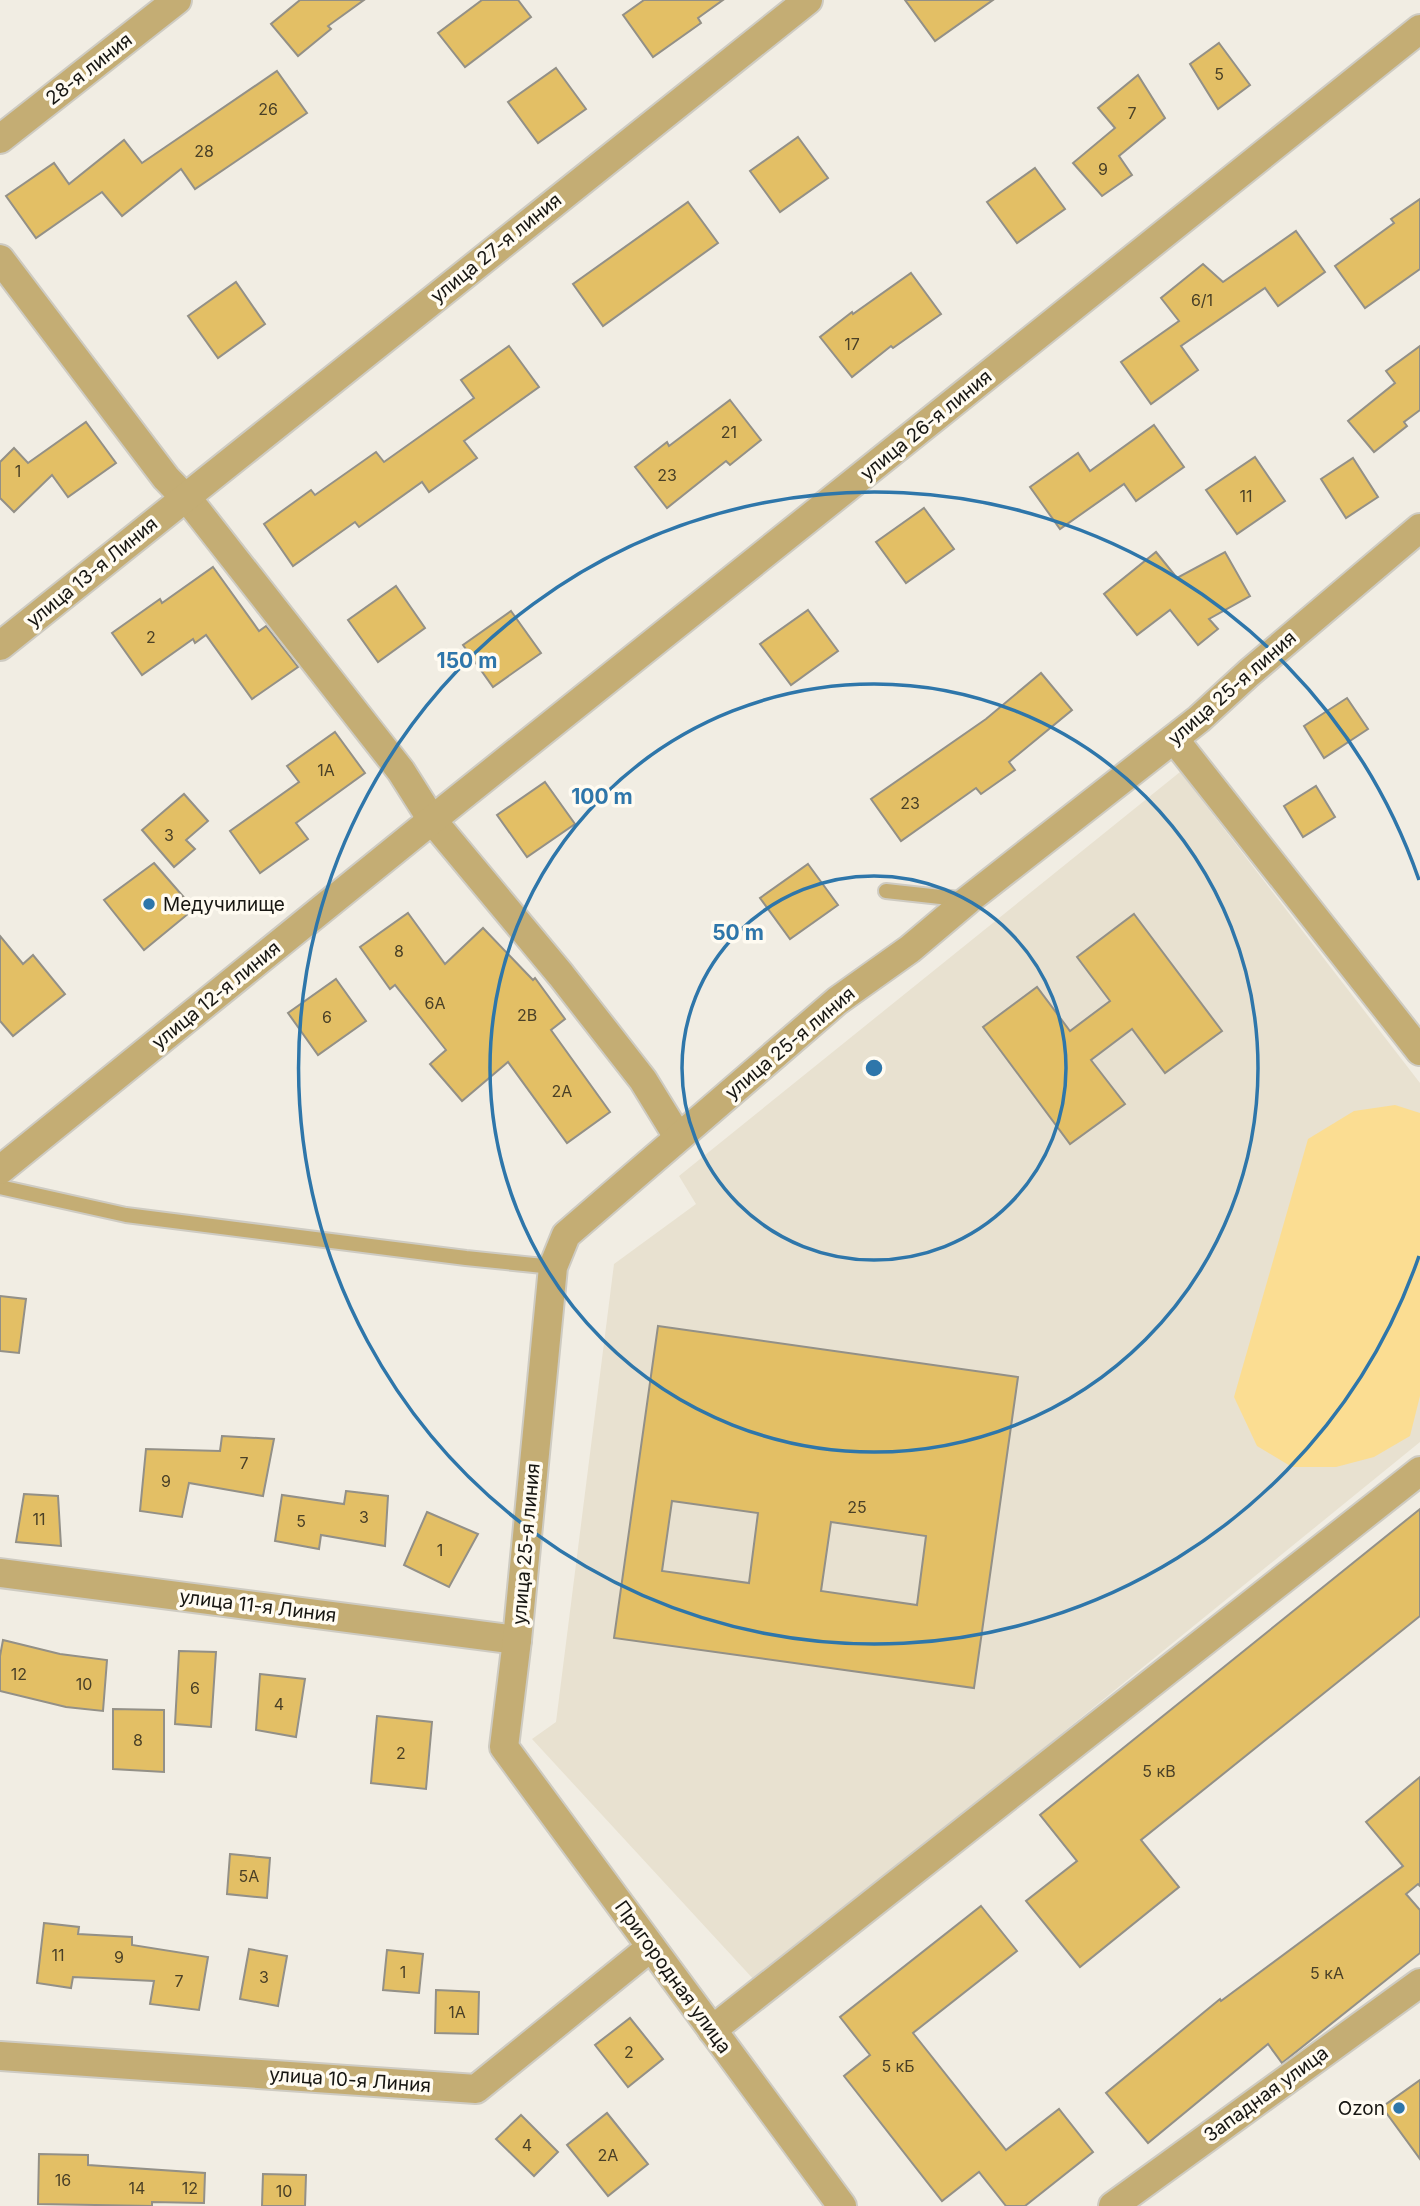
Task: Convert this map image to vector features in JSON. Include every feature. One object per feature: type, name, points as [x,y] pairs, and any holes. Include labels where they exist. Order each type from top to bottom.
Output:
[{"type":"street","name":"28-я линия","points":[[0,139],[177,0]]},
{"type":"street","name":"улица 27-я линия","points":[[185,497],[808,0]]},
{"type":"street","name":"улица 26-я линия","points":[[432,820],[1420,29]]},
{"type":"street","points":[[0,259],[166,478],[185,497],[401,771],[432,820],[635,1069],[678,1137]]},
{"type":"street","name":"улица 13-я Линия","points":[[0,646],[185,497]]},
{"type":"street","name":"улица 25-я линия","points":[[504,1748],[553,1266],[566,1235],[837,1001],[910,949],[968,900],[1174,739],[1420,528]]},
{"type":"street","points":[[1174,739],[1420,1051]]},
{"type":"street","name":"улица 12-я линия","points":[[0,1170],[432,820]]},
{"type":"street","points":[[712,2029],[1420,1471]]},
{"type":"street","name":"улица 11-я Линия","points":[[0,1573],[517,1640]]},
{"type":"street","name":"Пригородная улица","points":[[504,1748],[842,2206]]},
{"type":"street","name":"улица 10-я Линия","points":[[0,2056],[476,2088],[651,1947]]},
{"type":"street","name":"Западная улица","points":[[1113,2206],[1420,1983]]},
{"type":"lane","points":[[886,891],[968,900]]},
{"type":"lane","points":[[0,1187],[126,1215],[466,1258],[553,1266]]},
{"type":"shaded area","points":[[1180,772],[1420,1083],[1420,1442],[756,1982],[532,1739],[556,1722],[614,1264],[696,1204],[679,1176]]},
{"type":"shaded area","points":[[1395,1105],[1420,1113],[1420,1396],[1410,1436],[1374,1457],[1336,1467],[1292,1467],[1257,1446],[1234,1397],[1308,1139],[1354,1111]]},
{"type":"building","points":[[300,0],[364,0],[328,26],[331,29],[298,56],[271,24]]},
{"type":"building","points":[[482,0],[518,0],[531,17],[465,67],[438,33]]},
{"type":"building","points":[[644,0],[723,0],[698,18],[701,23],[653,57],[623,15]]},
{"type":"building","points":[[905,0],[993,0],[935,41]]},
{"type":"building","points":[[1219,43],[1250,85],[1218,109],[1190,64]]},
{"type":"building","points":[[556,68],[586,109],[538,143],[508,102]]},
{"type":"building","points":[[277,71],[307,113],[195,189],[181,169],[122,216],[102,192],[36,238],[6,196],[54,163],[69,184],[124,140],[142,163]]},
{"type":"building","points":[[1138,75],[1165,118],[1119,156],[1132,175],[1102,196],[1073,163],[1115,128],[1098,108]]},
{"type":"building","points":[[798,137],[828,178],[780,212],[750,171]]},
{"type":"building","points":[[1035,168],[1065,209],[1017,243],[987,202]]},
{"type":"building","points":[[1420,199],[1420,269],[1365,308],[1335,266],[1394,223],[1391,219]]},
{"type":"building","points":[[688,202],[718,243],[603,326],[573,284]]},
{"type":"building","points":[[1296,231],[1325,272],[1278,306],[1265,288],[1181,346],[1198,370],[1151,404],[1121,362],[1179,321],[1161,298],[1203,264],[1223,282]]},
{"type":"building","points":[[911,273],[941,314],[893,348],[891,346],[852,377],[820,337]]},
{"type":"building","points":[[236,282],[265,324],[218,358],[188,316]]},
{"type":"building","points":[[509,346],[539,387],[464,441],[477,458],[429,492],[422,482],[359,527],[355,522],[293,566],[264,524],[311,490],[315,495],[376,452],[384,462],[474,398],[461,380]]},
{"type":"building","points":[[1420,346],[1420,410],[1404,422],[1407,426],[1374,452],[1348,421],[1395,383],[1386,371]]},
{"type":"building","points":[[730,400],[761,440],[730,465],[726,461],[667,508],[635,467],[667,442],[669,446]]},
{"type":"building","points":[[86,422],[116,463],[68,497],[52,475],[14,512],[0,498],[0,462],[14,448],[28,463]]},
{"type":"building","points":[[1154,425],[1184,467],[1136,501],[1124,484],[1060,529],[1030,487],[1078,453],[1090,471]]},
{"type":"building","points":[[1255,457],[1285,501],[1237,534],[1206,490]]},
{"type":"building","points":[[1353,458],[1378,497],[1346,518],[1321,479]]},
{"type":"building","points":[[924,508],[954,549],[906,583],[876,542]]},
{"type":"building","points":[[1156,552],[1177,578],[1225,552],[1250,596],[1209,619],[1218,629],[1198,645],[1170,610],[1137,635],[1104,594]]},
{"type":"building","points":[[213,567],[259,631],[266,626],[298,667],[252,699],[206,635],[195,643],[193,639],[142,675],[112,633],[160,599],[162,603]]},
{"type":"building","points":[[396,586],[425,628],[378,662],[348,620]]},
{"type":"building","points":[[808,610],[838,651],[791,685],[760,644]]},
{"type":"building","points":[[511,611],[541,653],[493,687],[463,645]]},
{"type":"building","points":[[1041,673],[1072,710],[1009,762],[1015,770],[981,794],[976,788],[901,841],[871,799],[986,719]]},
{"type":"building","points":[[1347,698],[1368,729],[1324,758],[1304,726]]},
{"type":"building","points":[[335,732],[365,773],[296,823],[308,839],[260,873],[230,831],[299,782],[287,766]]},
{"type":"building","points":[[545,782],[575,824],[527,857],[497,815]]},
{"type":"building","points":[[1316,786],[1335,817],[1303,837],[1284,806]]},
{"type":"building","points":[[184,794],[208,821],[186,840],[195,849],[174,867],[142,830]]},
{"type":"building","name":"Медучилище","points":[[154,863],[194,909],[144,950],[104,900]]},
{"type":"building","points":[[808,864],[838,905],[790,939],[760,898]]},
{"type":"building","points":[[408,913],[445,964],[483,928],[533,980],[535,978],[565,1019],[551,1030],[610,1112],[567,1143],[508,1062],[462,1101],[430,1064],[446,1050],[395,985],[390,989],[360,947]]},
{"type":"building","points":[[1134,914],[1222,1031],[1165,1073],[1132,1029],[1091,1060],[1125,1104],[1070,1144],[983,1027],[1037,987],[1070,1031],[1110,1001],[1077,957]]},
{"type":"building","points":[[0,936],[23,964],[33,955],[65,994],[13,1036],[0,1021]]},
{"type":"building","points":[[336,979],[366,1021],[318,1055],[288,1013]]},
{"type":"building","points":[[0,1296],[26,1299],[19,1353],[0,1351]]},
{"type":"building","points":[[658,1326],[1018,1377],[974,1688],[614,1638]],"holes":[[[672,1501],[758,1513],[749,1583],[662,1571]],[[831,1522],[926,1536],[917,1605],[821,1591]]]},
{"type":"building","points":[[222,1436],[274,1439],[263,1496],[189,1483],[182,1517],[140,1511],[146,1449],[220,1451]]},
{"type":"building","points":[[346,1491],[388,1496],[385,1546],[321,1535],[319,1549],[275,1541],[282,1495],[344,1504]]},
{"type":"building","points":[[24,1494],[58,1496],[61,1546],[16,1542]]},
{"type":"building","points":[[1420,1509],[1420,1616],[1141,1840],[1179,1887],[1080,1967],[1026,1901],[1077,1861],[1040,1815]]},
{"type":"building","points":[[427,1512],[478,1534],[449,1587],[404,1565]]},
{"type":"building","points":[[3,1640],[60,1654],[107,1660],[103,1711],[66,1707],[0,1691]]},
{"type":"building","points":[[179,1651],[216,1652],[211,1727],[175,1724]]},
{"type":"building","points":[[260,1674],[305,1679],[296,1737],[256,1730]]},
{"type":"building","points":[[113,1709],[164,1710],[164,1772],[113,1769]]},
{"type":"building","points":[[377,1716],[432,1722],[426,1789],[371,1783]]},
{"type":"building","points":[[1420,1777],[1420,1886],[1418,1884],[1406,1894],[1420,1910],[1420,1953],[1282,2063],[1268,2044],[1148,2143],[1106,2093],[1220,1999],[1221,2001],[1403,1866],[1366,1822]]},
{"type":"building","points":[[230,1854],[270,1858],[267,1898],[227,1894]]},
{"type":"building","points":[[981,1906],[1017,1951],[913,2033],[1006,2150],[1059,2109],[1093,2152],[1025,2206],[1006,2206],[979,2172],[942,2201],[844,2076],[870,2055],[840,2017]]},
{"type":"building","points":[[44,1923],[79,1927],[78,1934],[132,1937],[132,1945],[208,1957],[199,2010],[150,2004],[154,1981],[73,1977],[71,1988],[37,1983]]},
{"type":"building","points":[[249,1949],[287,1956],[278,2006],[240,1999]]},
{"type":"building","points":[[387,1950],[423,1954],[419,1993],[383,1990]]},
{"type":"building","points":[[436,1990],[479,1992],[478,2034],[435,2033]]},
{"type":"building","points":[[630,2018],[663,2059],[628,2087],[595,2045]]},
{"type":"building","points":[[1420,2080],[1420,2159],[1382,2107]]},
{"type":"building","points":[[607,2113],[648,2164],[608,2196],[567,2145]]},
{"type":"building","points":[[521,2115],[558,2152],[534,2176],[496,2139]]},
{"type":"building","points":[[39,2154],[88,2155],[88,2165],[205,2173],[204,2203],[152,2202],[152,2206],[38,2204]]},
{"type":"building","points":[[263,2174],[306,2175],[305,2206],[262,2206]]},
{"type":"place","name":"Медучилище","points":[[149,904]]},
{"type":"place","name":"Ozon","points":[[1399,2108]]}]
